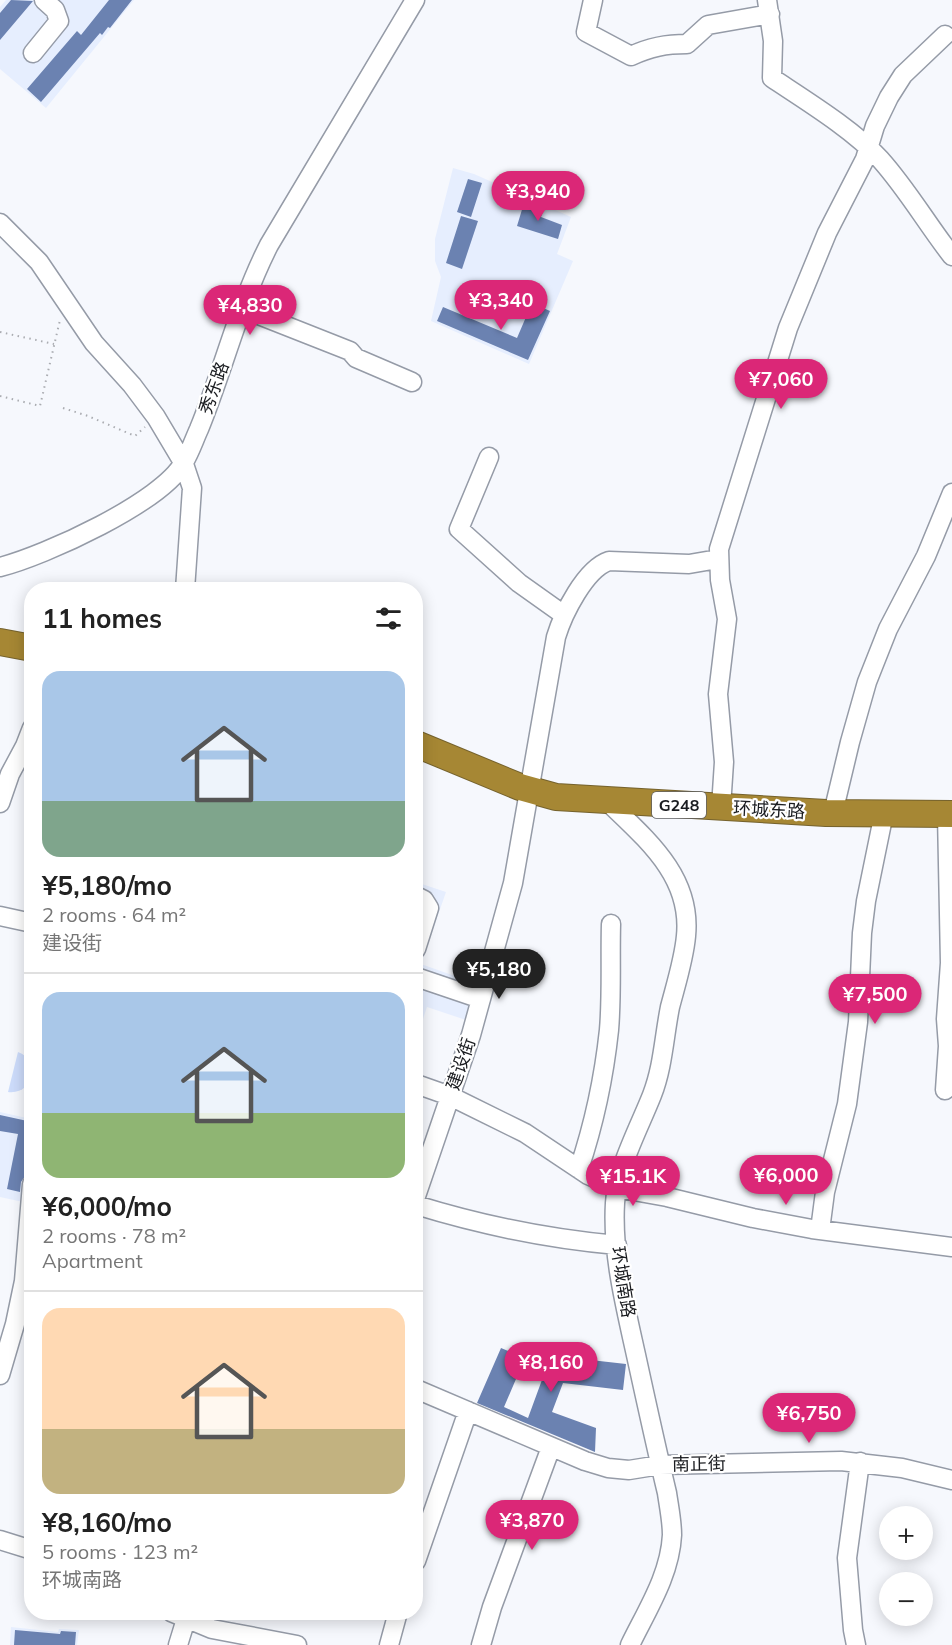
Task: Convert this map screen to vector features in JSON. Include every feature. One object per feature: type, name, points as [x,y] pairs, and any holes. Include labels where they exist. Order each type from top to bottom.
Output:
[{"type":"highway","points":[[0,642],[24,646]]},
{"type":"highway","name":"环城东路","points":[[423,747],[530,790],[556,796],[607,801],[833,813],[950,814]]},
{"type":"street","points":[[33,53],[59,21],[55,10],[44,0]]},
{"type":"street","name":"秀东路","points":[[0,567],[49,552],[117,516],[153,493],[184,464],[213,395],[241,308],[269,245],[415,0]]},
{"type":"street","points":[[593,0],[586,32],[631,56],[650,47],[687,44],[708,25],[769,7],[773,41],[772,78],[821,112],[878,157],[909,194],[952,256]]},
{"type":"street","points":[[721,807],[724,762],[718,694],[727,618],[718,549],[788,328],[827,233],[865,159],[882,111],[903,75],[945,35]]},
{"type":"street","points":[[0,223],[39,262],[94,343],[132,385],[156,417],[184,464],[192,488],[186,582]]},
{"type":"street","points":[[241,308],[350,351],[356,358],[412,382]]},
{"type":"street","points":[[489,457],[459,529],[519,583],[564,615]]},
{"type":"street","points":[[833,813],[855,721],[870,672],[888,629],[926,556],[952,493]]},
{"type":"street","name":"建设街","points":[[423,1175],[471,1035],[513,883],[556,637],[564,615],[578,589],[603,563],[609,561],[689,564],[718,559]]},
{"type":"street","points":[[0,803],[10,774],[24,748]]},
{"type":"street","name":"环城南路","points":[[607,801],[655,848],[665,861],[679,885],[687,918],[686,938],[669,1012],[660,1075],[623,1166],[615,1205],[616,1245],[622,1292],[671,1519],[670,1551],[664,1575],[630,1645]]},
{"type":"street","points":[[820,1230],[825,1192],[847,1104],[858,1022],[862,933],[866,901],[884,813]]},
{"type":"street","points":[[945,1090],[950,963],[950,814]]},
{"type":"street","points":[[423,900],[429,908],[423,927]]},
{"type":"street","points":[[0,916],[24,921]]},
{"type":"street","points":[[579,1169],[597,1105],[606,1053],[610,1006],[611,924]]},
{"type":"street","points":[[423,980],[481,999]]},
{"type":"street","points":[[423,1086],[450,1096],[525,1133],[579,1169],[617,1188],[667,1197],[753,1218],[820,1230],[952,1247]]},
{"type":"street","points":[[423,1207],[507,1228],[580,1242],[616,1245]]},
{"type":"street","points":[[0,1375],[23,1325],[24,1281]]},
{"type":"street","name":"南正街","points":[[423,1392],[585,1461],[608,1468],[629,1470],[660,1465],[860,1462],[910,1469],[952,1480]]},
{"type":"street","points":[[423,1541],[468,1411]]},
{"type":"street","points":[[481,1645],[492,1607],[551,1447]]},
{"type":"street","points":[[856,1645],[848,1558],[860,1462]]},
{"type":"street","points":[[0,1540],[24,1548]]},
{"type":"street","points":[[178,1645],[181,1620]]},
{"type":"street","points":[[193,1620],[212,1629],[297,1645]]},
{"type":"street","points":[[389,1645],[396,1620]]},
{"type":"path","points":[[0,396],[40,406],[66,301]]},
{"type":"path","points":[[0,332],[54,344]]},
{"type":"path","points":[[63,408],[135,436],[156,417]]},
{"type":"shaded area","points":[[6,0],[134,0],[46,108],[0,69],[0,7]]},
{"type":"shaded area","points":[[453,168],[474,174],[571,217],[557,254],[573,261],[529,364],[431,321],[441,277],[435,261],[435,239]]},
{"type":"shaded area","points":[[423,884],[446,892],[423,958]]},
{"type":"shaded area","points":[[423,965],[480,985],[469,1021],[427,1007],[423,1019]]},
{"type":"shaded area","points":[[0,1112],[24,1117],[24,1197],[23,1202],[0,1197]]},
{"type":"shaded area","points":[[11,1627],[58,1632],[59,1629],[79,1630],[77,1645],[10,1645]]},
{"type":"water","points":[[18,1052],[24,1055],[24,1088],[8,1092]]},
{"type":"building","points":[[11,0],[33,1],[0,40],[0,13]]},
{"type":"building","points":[[109,0],[132,0],[110,28],[108,27],[102,35],[100,33],[41,102],[27,89],[77,31],[81,35]]},
{"type":"building","points":[[468,179],[482,183],[471,217],[457,212]]},
{"type":"building","points":[[524,203],[544,209],[541,217],[562,225],[558,239],[517,226]]},
{"type":"building","points":[[461,216],[478,221],[462,269],[446,263]]},
{"type":"building","points":[[532,303],[550,311],[528,360],[437,321],[443,307],[517,338]]},
{"type":"building","points":[[0,1115],[24,1120],[24,1178],[20,1192],[7,1189],[18,1134],[0,1131]]},
{"type":"building","points":[[501,1348],[525,1358],[504,1407],[528,1418],[550,1358],[563,1363],[564,1357],[626,1364],[623,1390],[563,1383],[552,1412],[596,1428],[595,1452],[477,1403]]},
{"type":"building","points":[[15,1630],[60,1634],[61,1631],[76,1632],[75,1645],[14,1645]]}]
